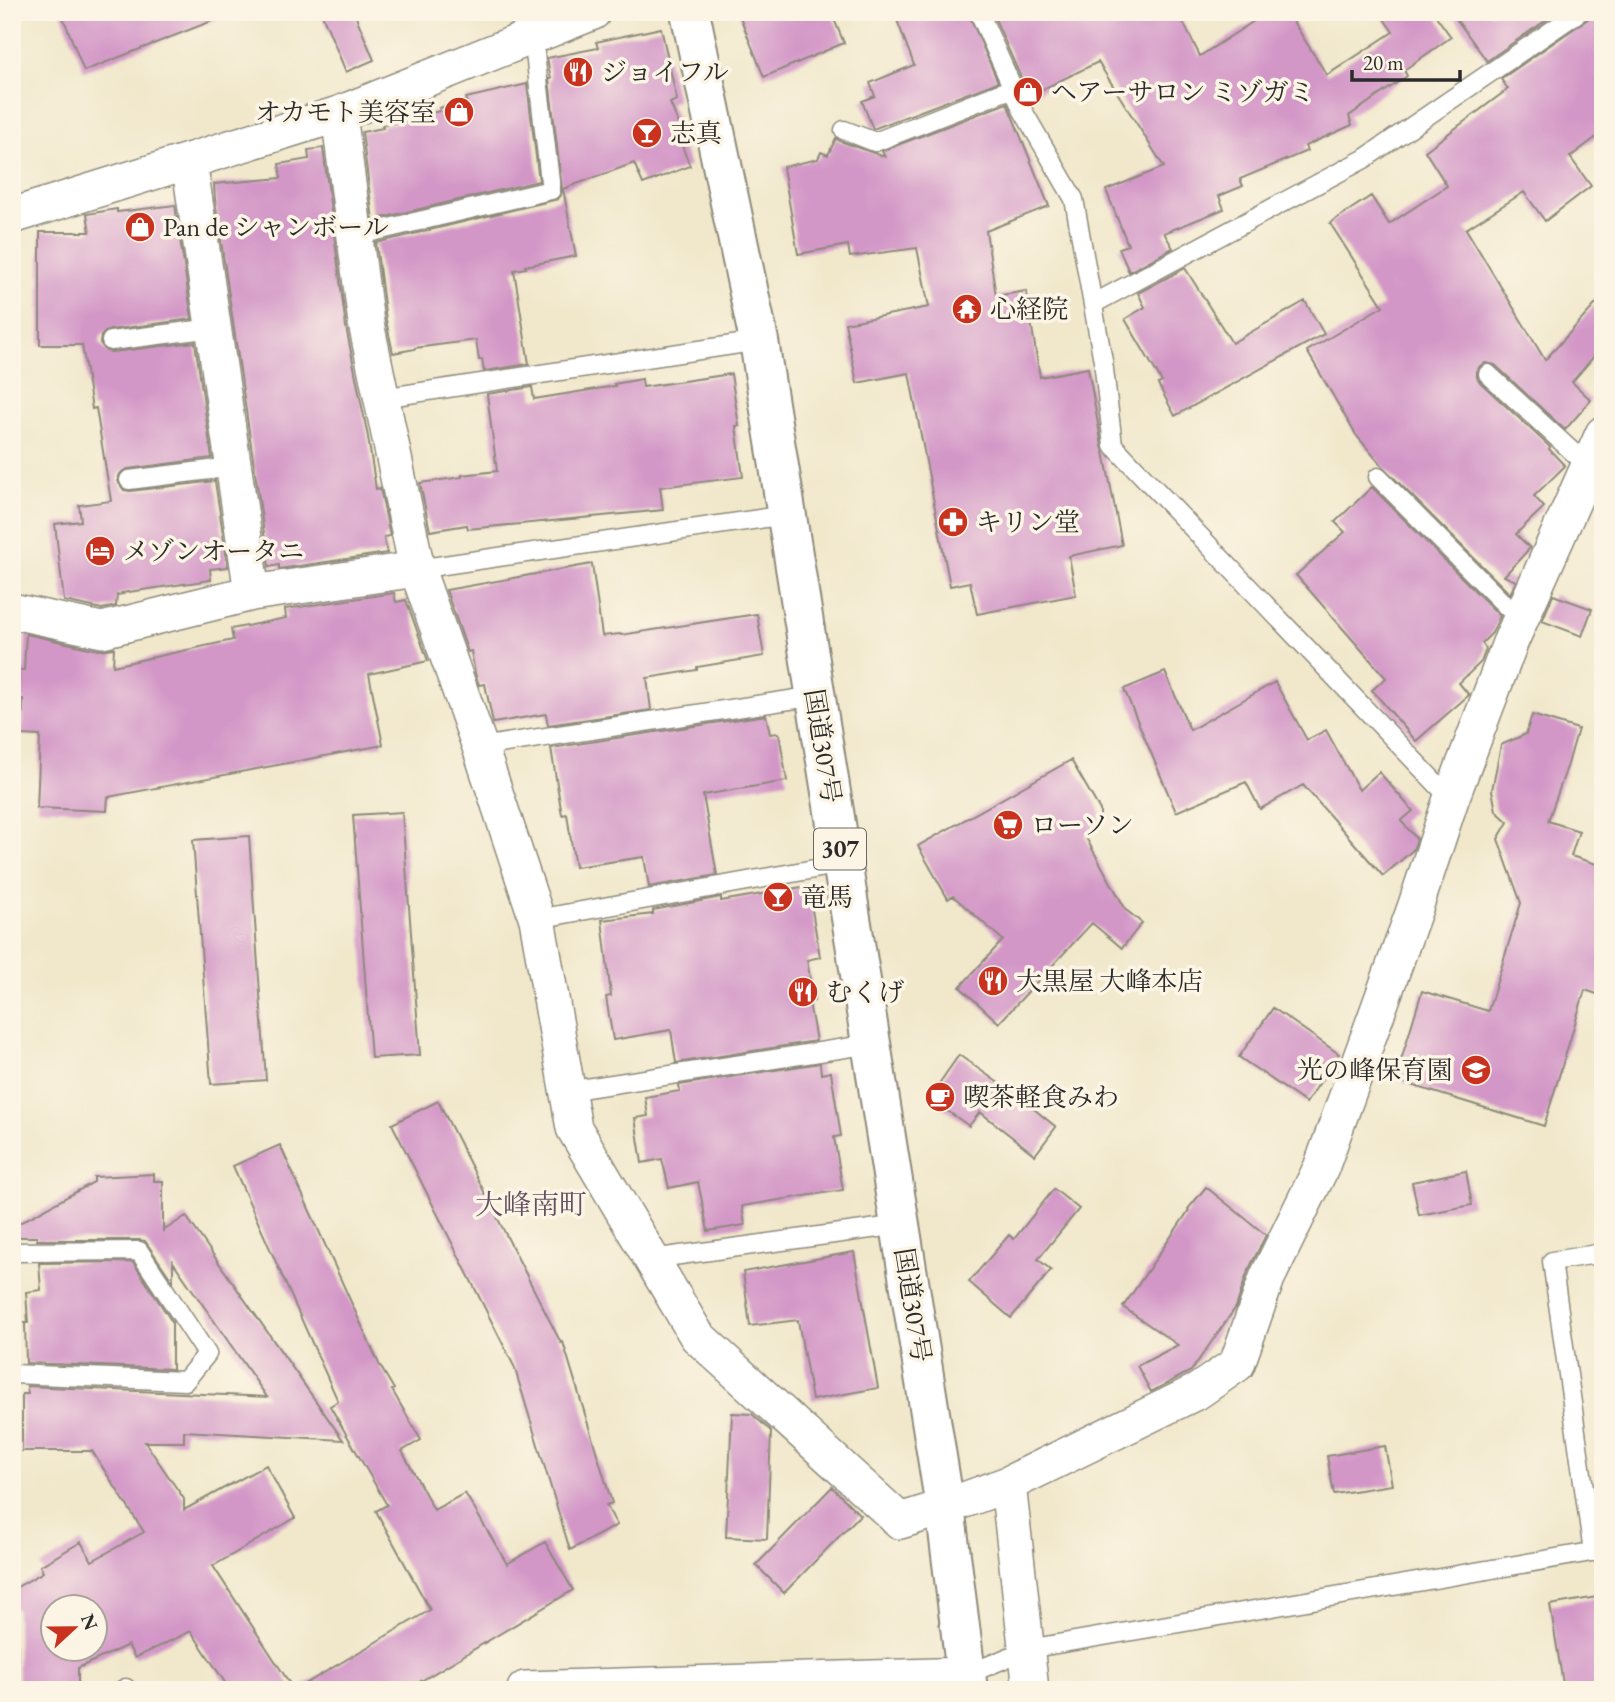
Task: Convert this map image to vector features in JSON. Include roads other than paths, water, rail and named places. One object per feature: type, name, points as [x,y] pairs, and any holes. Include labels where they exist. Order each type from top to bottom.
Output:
[{"type":"highway","name":"国道307号","points":[[691,12],[759,341],[945,1507],[967,1683]]},
{"type":"street","points":[[12,216],[339,114],[593,12]]},
{"type":"street","points":[[339,114],[366,323],[417,569],[537,919],[574,1128],[697,1336],[900,1521],[1008,1484],[1198,1391],[1237,1364],[1267,1278],[1321,1168],[1415,908],[1451,799],[1520,621],[1603,433]]},
{"type":"street","points":[[189,161],[252,593]]},
{"type":"street","points":[[12,611],[102,629],[252,593],[417,569]]},
{"type":"street","points":[[1008,1484],[1031,1690]]},
{"type":"street","points":[[525,1689],[967,1683]]},
{"type":"lane","points":[[979,12],[1023,111],[1074,199],[1103,361],[1113,445],[1451,799]]},
{"type":"lane","points":[[1093,304],[1364,159],[1578,12]]},
{"type":"lane","points":[[355,236],[551,190],[533,36]]},
{"type":"lane","points":[[844,130],[875,142],[1013,88]]},
{"type":"lane","points":[[111,341],[213,328]]},
{"type":"lane","points":[[382,398],[759,341]]},
{"type":"lane","points":[[1488,374],[1588,466]]},
{"type":"lane","points":[[129,480],[234,467]]},
{"type":"lane","points":[[1378,477],[1520,621]]},
{"type":"lane","points":[[417,569],[786,514]]},
{"type":"lane","points":[[480,747],[816,696]]},
{"type":"lane","points":[[537,919],[842,864]]},
{"type":"lane","points":[[567,1090],[871,1045]]},
{"type":"lane","points":[[651,1259],[900,1225]]},
{"type":"lane","points":[[12,1252],[139,1251],[207,1354],[185,1381],[12,1374]]},
{"type":"lane","points":[[967,1683],[1028,1649],[1598,1551],[1552,1261],[1603,1252]]},
{"type":"place","name":"ジョイフル","points":[[578,72]]},
{"type":"place","name":"ヘアーサロン ミゾガミ","points":[[1028,92]]},
{"type":"place","name":"オカモト美容室","points":[[459,112]]},
{"type":"place","name":"志真","points":[[647,133]]},
{"type":"place","name":"Pan de シャンボール","points":[[140,227]]},
{"type":"place","name":"心経院","points":[[967,309]]},
{"type":"place","name":"キリン堂","points":[[953,522]]},
{"type":"place","name":"メゾンオータニ","points":[[100,551]]},
{"type":"place","name":"ローソン","points":[[1008,825]]},
{"type":"place","name":"竜馬","points":[[778,897]]},
{"type":"place","name":"大黒屋 大峰本店","points":[[993,981]]},
{"type":"place","name":"むくげ","points":[[803,992]]},
{"type":"place","name":"光の峰保育園","points":[[1476,1070]]},
{"type":"place","name":"喫茶軽食みわ","points":[[940,1097]]},
{"type":"district","name":"大峰南町","points":[[531,1204]]}]
